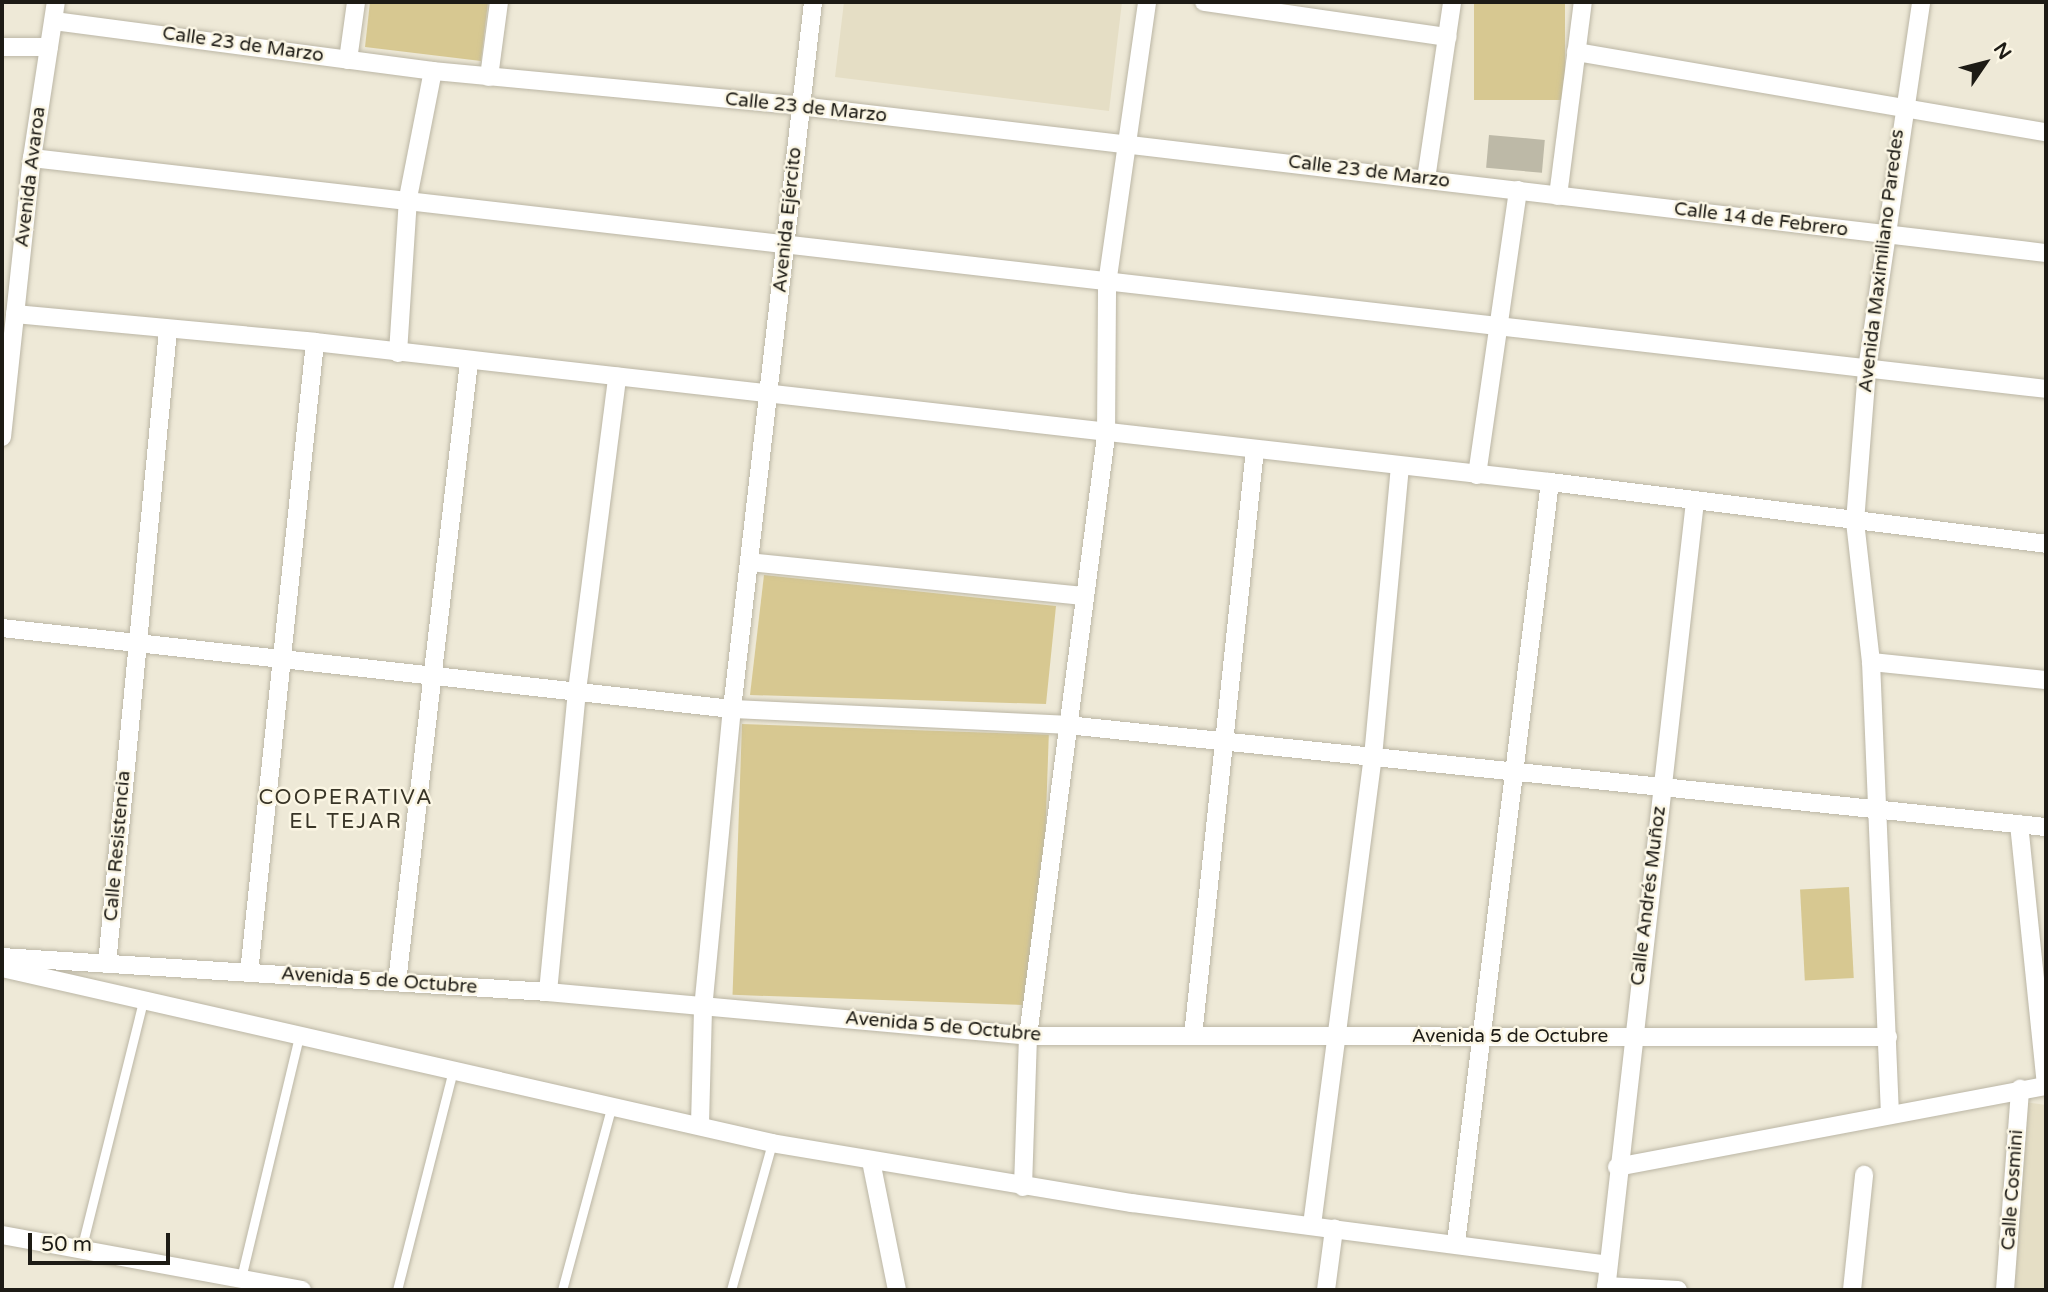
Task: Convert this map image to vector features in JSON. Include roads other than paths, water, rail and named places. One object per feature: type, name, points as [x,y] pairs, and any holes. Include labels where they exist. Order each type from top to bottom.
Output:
[{"type":"street","name":"Avenida Avaroa","points":[[2,437],[5,378],[15,314],[32,158],[56,2]]},
{"type":"street","points":[[348,60],[356,2]]},
{"type":"street","points":[[489,77],[499,2]]},
{"type":"street","name":"Avenida Ejército","points":[[700,1124],[703,1009],[732,709],[813,2]]},
{"type":"street","points":[[1023,1187],[1028,1036],[1106,436],[1107,284],[1147,2]]},
{"type":"street","points":[[1204,2],[1447,37]]},
{"type":"street","points":[[1426,179],[1452,2]]},
{"type":"street","points":[[1559,196],[1583,2]]},
{"type":"street","name":"Avenida Maximiliano Paredes","points":[[1890,1115],[1880,810],[1871,662],[1855,522],[1867,369],[1902,107],[1921,2]]},
{"type":"street","name":"Calle 23 de Marzo","points":[[54,22],[433,71],[800,106],[1127,147],[1559,196]]},
{"type":"street","points":[[2,47],[49,47]]},
{"type":"street","points":[[1576,52],[2046,132]]},
{"type":"street","points":[[398,352],[408,198],[433,71]]},
{"type":"street","points":[[32,158],[408,198],[1107,284],[1497,324],[2046,389]]},
{"type":"street","points":[[1477,475],[1518,190]]},
{"type":"street","name":"Calle 14 de Febrero","points":[[1559,196],[2046,253]]},
{"type":"street","points":[[15,314],[315,342],[1106,436],[1255,449],[1550,482],[2046,544]]},
{"type":"street","name":"Calle Resistencia","points":[[107,964],[168,330]]},
{"type":"street","points":[[249,973],[286,658],[315,342]]},
{"type":"street","points":[[397,982],[469,362]]},
{"type":"street","points":[[548,992],[577,691],[617,377]]},
{"type":"street","points":[[1192,1036],[1255,449]]},
{"type":"street","points":[[1312,1225],[1373,757],[1400,467]]},
{"type":"street","points":[[1456,1243],[1518,772],[1550,482]]},
{"type":"street","name":"Calle Andrés Muñoz","points":[[1606,1288],[1617,1167],[1695,501]]},
{"type":"street","points":[[749,562],[1084,596]]},
{"type":"street","points":[[2,628],[138,640],[732,709],[1067,725],[2046,827]]},
{"type":"street","points":[[1871,662],[2046,680]]},
{"type":"street","points":[[1617,1167],[2046,1086],[2019,824]]},
{"type":"street","name":"Avenida 5 de Octubre","points":[[2,957],[548,992],[703,1009],[1028,1036],[1888,1037]]},
{"type":"street","points":[[2,968],[611,1109],[700,1124],[772,1143],[1023,1187],[1608,1265]]},
{"type":"street","name":"Calle Cosmini","points":[[2005,1290],[2020,1089]]},
{"type":"street","points":[[871,1161],[897,1290]]},
{"type":"street","points":[[1852,1290],[1864,1175]]},
{"type":"street","points":[[1326,1290],[1334,1229]]},
{"type":"street","points":[[2,1235],[302,1290]]},
{"type":"street","points":[[1606,1288],[1678,1290]]},
{"type":"lane","points":[[81,1250],[143,1001]]},
{"type":"lane","points":[[241,1278],[299,1037]]},
{"type":"lane","points":[[397,1290],[453,1071]]},
{"type":"lane","points":[[562,1290],[611,1109]]},
{"type":"lane","points":[[732,1290],[772,1143]]},
{"type":"district","name":"COOPERATIVA EL TEJAR","points":[[346,810]]}]
